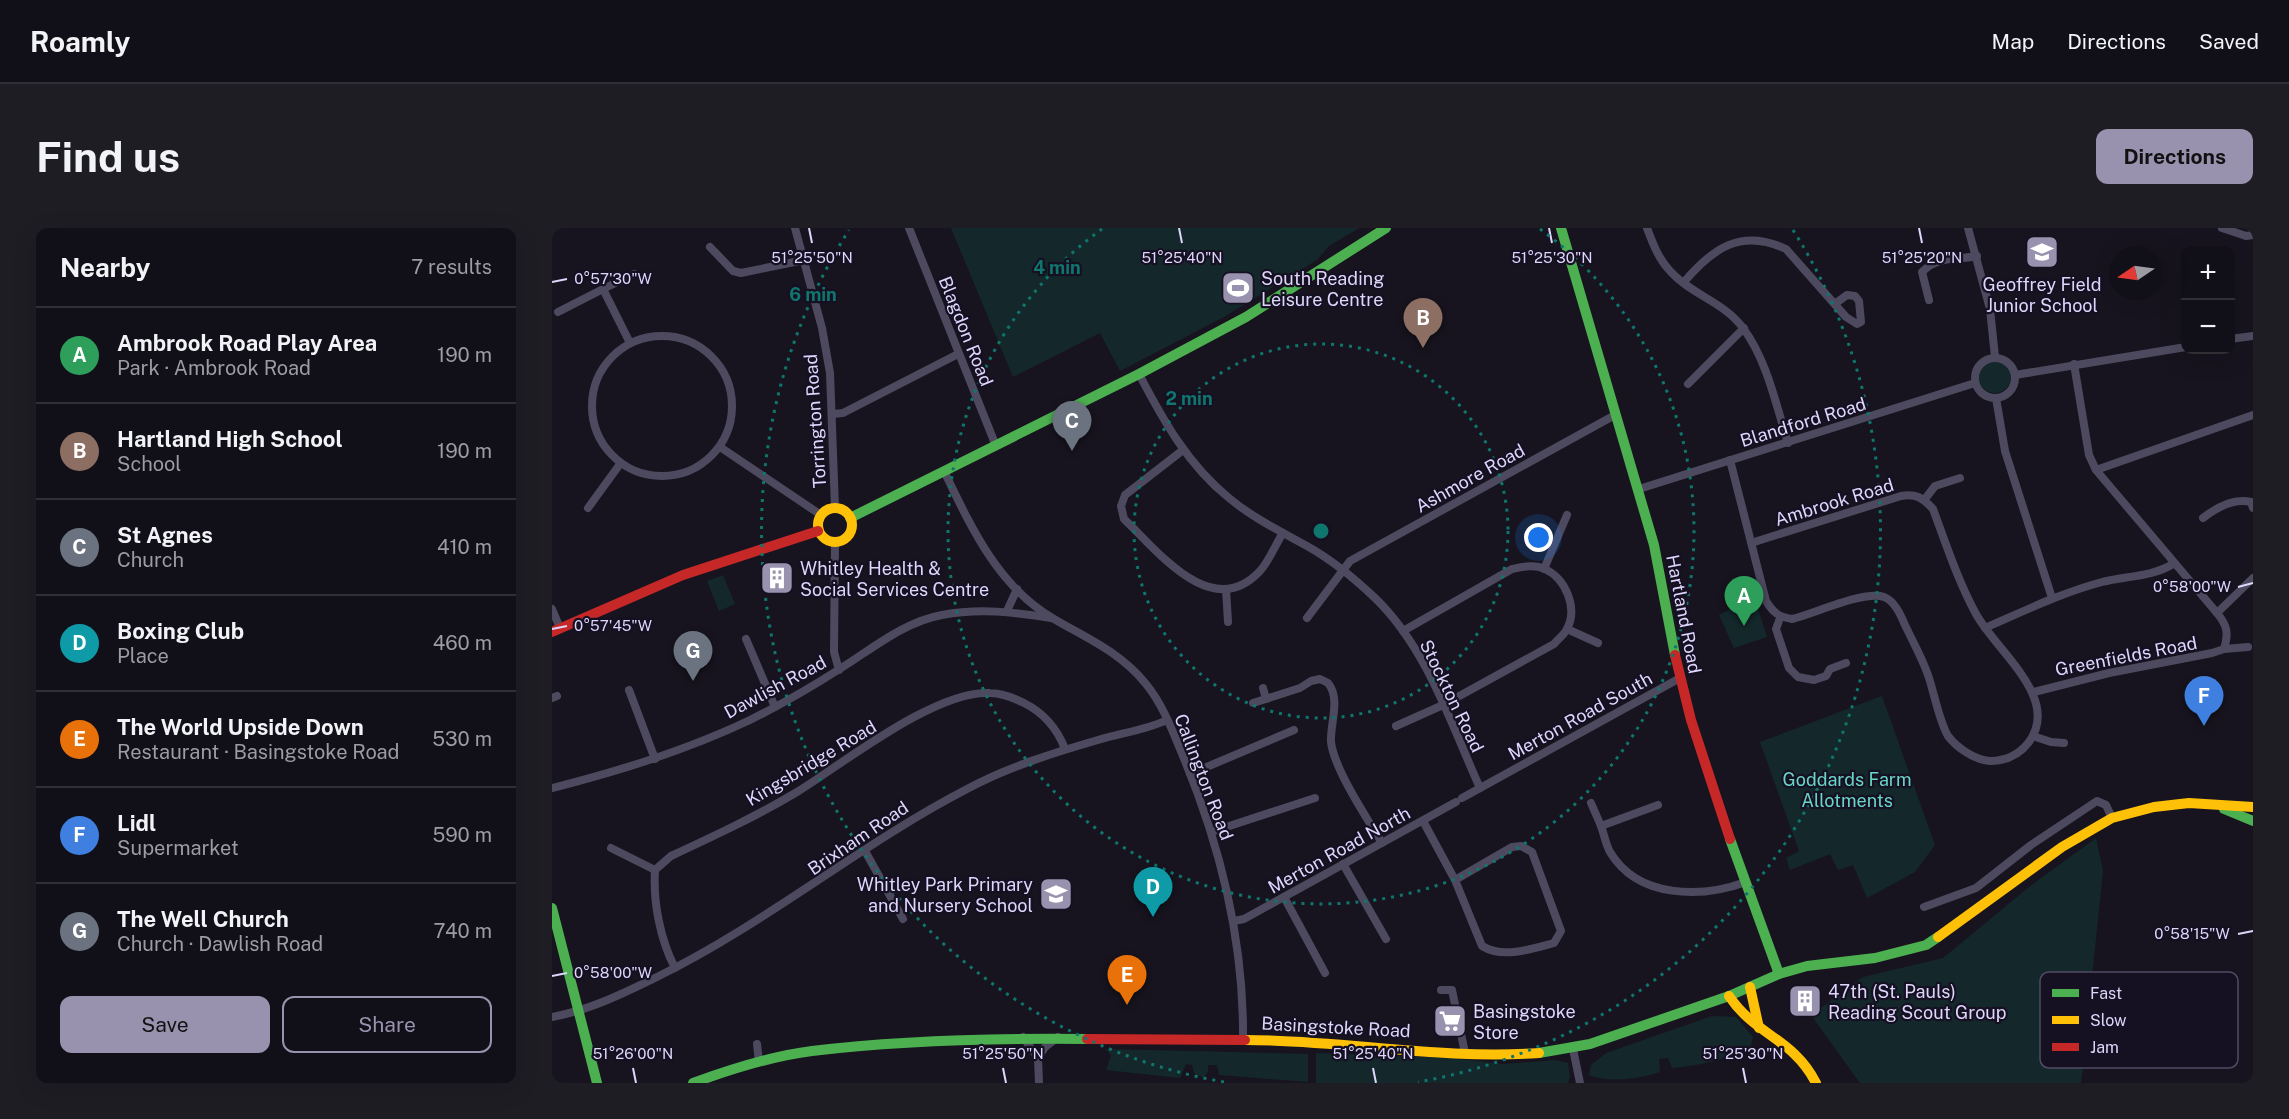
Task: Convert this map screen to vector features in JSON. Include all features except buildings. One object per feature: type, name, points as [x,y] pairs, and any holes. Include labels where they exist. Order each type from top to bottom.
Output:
[{"type":"street","name":"Torrington Road","points":[[795,228],[822,328],[833,414],[836,508]]},
{"type":"street","name":"Blagdon Road","points":[[909,228],[996,446]]},
{"type":"street","points":[[850,518],[1139,374],[1246,317],[1386,228]]},
{"type":"street","name":"Hartland Road","points":[[1555,228],[1568,256]]},
{"type":"street","name":"Hartland Road","points":[[1561,228],[1654,545],[1680,678],[1716,799],[1779,974]]},
{"type":"street","points":[[1647,228],[1654,248],[1671,272],[1728,310],[1744,328],[1759,354],[1788,443]]},
{"type":"street","points":[[1968,228],[1990,309],[1995,357]]},
{"type":"street","points":[[2222,228],[2246,236],[2253,235]]},
{"type":"street","points":[[1684,282],[1718,249],[1741,240],[1754,240],[1773,243],[1786,249],[1826,298],[1836,303]]},
{"type":"street","points":[[710,247],[733,270],[741,273],[804,260]]},
{"type":"street","points":[[1929,300],[1922,272],[1928,266],[1955,257],[1977,256]]},
{"type":"street","points":[[558,312],[634,274]]},
{"type":"street","points":[[603,289],[630,343]]},
{"type":"street","points":[[1688,384],[1744,328]]},
{"type":"street","points":[[650,336],[674,336],[696,344],[714,358],[727,377],[732,397],[731,423],[720,447],[706,461],[692,470],[673,476],[634,471],[620,464],[603,446],[594,426],[591,398],[602,368],[613,354],[630,343],[650,336]]},
{"type":"street","points":[[2235,338],[2253,336]]},
{"type":"street","points":[[2015,375],[2181,348]]},
{"type":"street","points":[[833,414],[843,413],[958,354]]},
{"type":"street","points":[[1995,357],[2006,360],[2015,375],[2013,388],[1996,398],[1983,394],[1975,383],[1979,365],[1995,357]]},
{"type":"street","name":"Greenfields Road","points":[[2074,364],[2089,455],[2096,470],[2224,622],[2228,635],[2224,649]]},
{"type":"street","name":"Stockton Road","points":[[1139,374],[1161,416],[1183,450],[1228,498],[1344,570],[1377,600],[1402,631],[1426,668],[1480,788]]},
{"type":"street","name":"Blandford Road","points":[[1639,489],[1975,383]]},
{"type":"street","points":[[1996,398],[2005,451],[2052,598]]},
{"type":"street","name":"Ashmore Road","points":[[1307,618],[1350,561],[1615,415]]},
{"type":"street","points":[[2096,470],[2253,415]]},
{"type":"street","points":[[720,447],[821,515]]},
{"type":"street","points":[[1183,450],[1125,495],[1121,506],[1124,519],[1187,579],[1210,589],[1226,589],[1244,584],[1260,572],[1283,533]]},
{"type":"street","points":[[1730,460],[1766,601],[1780,618]]},
{"type":"street","points":[[588,508],[620,464]]},
{"type":"street","name":"Callington Road","points":[[944,471],[979,542],[1017,589],[1052,618],[1105,646],[1146,684],[1167,720],[1211,832],[1234,921],[1242,976],[1243,1040]]},
{"type":"street","points":[[1780,618],[1803,617],[1868,596],[1884,597],[1898,609],[1928,673],[1948,735],[1964,751],[1977,759],[2003,760],[2022,752],[2038,724],[2038,707],[2034,692],[1985,628],[1949,553],[1933,509],[1925,499],[1935,486],[1960,478]]},
{"type":"street","name":"Ambrook Road","points":[[1751,543],[1901,496],[1911,494],[1925,499]]},
{"type":"street","points":[[2203,518],[2214,509],[2239,500],[2251,502],[2253,508]]},
{"type":"street","points":[[836,508],[844,511],[850,518],[849,535],[835,543],[825,540],[818,531],[821,515],[836,508]]},
{"type":"street","points":[[1544,568],[1567,515]]},
{"type":"street","points":[[552,609],[556,630],[683,575],[818,531]]},
{"type":"street","points":[[835,543],[834,652],[839,670]]},
{"type":"street","points":[[1985,628],[2052,598],[2103,582],[2163,570],[2173,564]]},
{"type":"street","points":[[1396,726],[1443,705],[1554,644],[1567,629],[1572,614],[1570,597],[1560,580],[1544,568],[1528,566],[1512,569],[1402,631]]},
{"type":"street","points":[[2217,613],[2253,578]]},
{"type":"street","points":[[1007,611],[1017,589]]},
{"type":"street","points":[[1226,589],[1228,622]]},
{"type":"street","name":"Dawlish Road","points":[[552,788],[655,759],[775,707],[903,629],[940,615],[978,610],[1007,611],[1052,618]]},
{"type":"street","points":[[1780,618],[1776,629],[1789,668],[1798,677],[1814,680],[1826,676],[1830,669],[1846,663]]},
{"type":"street","points":[[1567,629],[1598,643]]},
{"type":"street","points":[[746,639],[775,707]]},
{"type":"street","name":"Greenfields Road","points":[[2034,692],[2083,678],[2212,654],[2224,649],[2248,647]]},
{"type":"street","name":"Merton Road South","points":[[1459,800],[1680,678]]},
{"type":"street","points":[[1253,703],[1311,681],[1320,679],[1328,683],[1335,698],[1332,734],[1334,752],[1361,810],[1382,843]]},
{"type":"street","points":[[1263,688],[1266,699]]},
{"type":"street","points":[[629,690],[655,759]]},
{"type":"street","name":"Kingsbridge Road","points":[[655,870],[671,856],[796,792],[899,727],[934,708],[963,696],[989,693],[1015,698],[1038,710],[1059,733],[1065,749]]},
{"type":"street","name":"Brixham Road","points":[[552,1017],[579,1012],[604,1003],[675,968],[796,897],[917,815],[970,788],[1020,765],[1065,749],[1167,720]]},
{"type":"street","points":[[1190,774],[1294,730]]},
{"type":"street","points":[[2033,736],[2064,743]]},
{"type":"street","points":[[1211,832],[1315,798]]},
{"type":"street","name":"Merton Road North","points":[[1234,921],[1244,919],[1459,800]]},
{"type":"street","points":[[1924,907],[1977,888],[2031,845],[2097,801],[2106,805],[2112,818]]},
{"type":"street","points":[[1591,803],[1610,853],[1628,873],[1645,883],[1694,894],[1722,891],[1746,882]]},
{"type":"street","name":"Basingstoke Road","points":[[693,1083],[759,1062],[811,1051],[1023,1037],[1287,1040],[1496,1056],[1573,1049],[1729,996],[1779,974],[1829,961],[1875,958],[1910,951],[1942,936],[1986,901],[2062,847],[2112,818],[2169,804],[2253,807]]},
{"type":"street","name":"Basingstoke Road","points":[[2210,804],[2253,821]]},
{"type":"street","points":[[1601,826],[1658,805]]},
{"type":"street","points":[[1423,821],[1455,880],[1482,946],[1491,952],[1524,951],[1554,944],[1561,931],[1532,852],[1521,846],[1512,847],[1455,880]]},
{"type":"street","points":[[611,848],[655,870],[655,899],[669,956],[675,968]]},
{"type":"street","points":[[865,851],[903,919]]},
{"type":"street","points":[[1343,864],[1386,939]]},
{"type":"street","points":[[1977,888],[1986,901]]},
{"type":"street","points":[[1284,897],[1326,973]]},
{"type":"street","points":[[552,908],[597,1083]]},
{"type":"street","points":[[1750,987],[1759,1028]]},
{"type":"street","points":[[1441,990],[1452,990],[1466,1053]]},
{"type":"street","points":[[1729,996],[1742,1016],[1793,1047],[1805,1060],[1816,1083]]},
{"type":"street","points":[[1023,1037],[1038,1058],[1039,1083]]},
{"type":"street","points":[[1038,1058],[1058,1037]]},
{"type":"street","points":[[757,1044],[759,1062]]},
{"type":"street","points":[[1573,1049],[1580,1083]]},
{"type":"green space","points":[[951,228],[1359,228],[1329,246],[1317,260],[1224,317],[1120,371],[1100,333],[1013,377]]},
{"type":"green space","points":[[1995,361],[2006,366],[2011,377],[2006,388],[1995,393],[1984,388],[1979,377],[1984,366]]},
{"type":"green space","points":[[723,575],[735,604],[719,611],[707,581]]},
{"type":"green space","points":[[1754,596],[1767,637],[1734,648],[1719,615]]},
{"type":"green space","name":"Goddards Farm Allotments","points":[[1882,696],[1935,845],[1915,872],[1867,898],[1853,865],[1838,870],[1830,854],[1790,870],[1786,858],[1799,851],[1760,742]]},
{"type":"green space","points":[[2096,838],[2103,871],[2093,972],[2040,972],[2040,1068],[2083,1068],[2081,1083],[1860,1083],[1811,1015],[1863,977],[1943,958],[2029,887]]},
{"type":"green space","points":[[1712,1016],[1736,1017],[1753,1037],[1750,1048],[1692,1066],[1672,1068],[1668,1058],[1659,1059],[1660,1072],[1643,1077],[1605,1079],[1589,1075],[1591,1065],[1606,1053]]},
{"type":"green space","points":[[1106,1049],[1308,1054],[1308,1082],[1219,1075],[1217,1065],[1208,1065],[1204,1078],[1194,1073],[1192,1065],[1186,1064],[1180,1078],[1106,1070],[1111,1056]]},
{"type":"green space","points":[[1316,1053],[1454,1058],[1503,1064],[1555,1060],[1568,1063],[1570,1076],[1568,1083],[1316,1083]]},
{"type":"traffic: fast","points":[[850,518],[1139,374],[1246,317],[1386,228]]},
{"type":"traffic: fast","points":[[1561,228],[1654,545],[1675,655]]},
{"type":"traffic: fast","points":[[2224,809],[2253,821]]},
{"type":"traffic: fast","points":[[1730,839],[1779,974]]},
{"type":"traffic: fast","points":[[552,908],[597,1083]]},
{"type":"traffic: fast","points":[[1539,1053],[1590,1044],[1729,996],[1779,974],[1807,966],[1875,958],[1926,945],[1938,937]]},
{"type":"traffic: fast","points":[[693,1083],[752,1064],[812,1051],[950,1040],[1087,1039]]},
{"type":"traffic: slow","points":[[835,508],[847,513],[852,525],[847,537],[835,542],[823,537],[818,525],[823,513],[835,508]]},
{"type":"traffic: slow","points":[[1938,937],[2062,847],[2112,818],[2154,807],[2189,803],[2253,807]]},
{"type":"traffic: slow","points":[[1750,987],[1759,1028]]},
{"type":"traffic: slow","points":[[1729,996],[1751,1020],[1796,1056],[1816,1083]]},
{"type":"traffic: slow","points":[[1245,1040],[1466,1054],[1539,1053]]},
{"type":"traffic: jam","points":[[552,632],[683,575],[818,531]]},
{"type":"traffic: jam","points":[[1675,655],[1691,720],[1730,839]]},
{"type":"traffic: jam","points":[[1087,1039],[1245,1040]]},
{"type":"place","name":"Geoffrey Field Junior School","points":[[2042,252]]},
{"type":"place","name":"South Reading Leisure Centre","points":[[1238,288]]},
{"type":"place","name":"Hartland High School","points":[[1423,348]]},
{"type":"place","name":"St Agnes","points":[[1072,451]]},
{"type":"place","name":"Whitley Health & Social Services Centre","points":[[777,578]]},
{"type":"place","name":"Ambrook Road Play Area","points":[[1744,626]]},
{"type":"place","name":"The Well Church","points":[[693,681]]},
{"type":"place","name":"Lidl","points":[[2204,726]]},
{"type":"place","name":"Whitley Park Primary and Nursery School","points":[[1056,894]]},
{"type":"place","name":"Boxing Club","points":[[1153,917]]},
{"type":"place","name":"47th (St. Pauls) Reading Scout Group","points":[[1805,1001]]},
{"type":"place","name":"The World Upside Down","points":[[1127,1005]]},
{"type":"place","name":"Basingstoke Store","points":[[1450,1021]]}]
